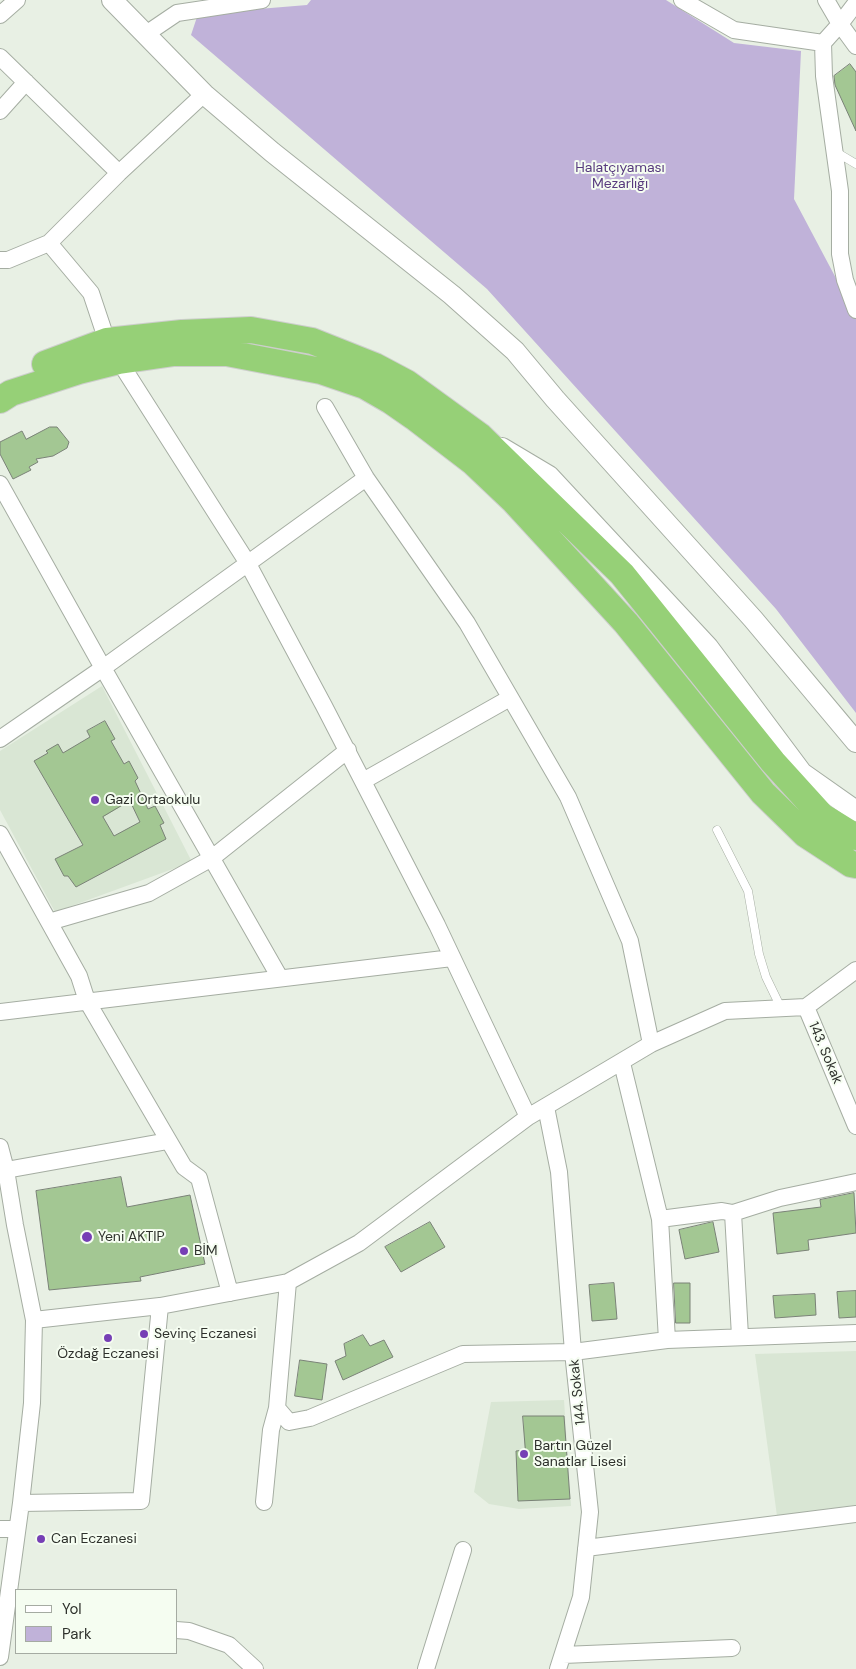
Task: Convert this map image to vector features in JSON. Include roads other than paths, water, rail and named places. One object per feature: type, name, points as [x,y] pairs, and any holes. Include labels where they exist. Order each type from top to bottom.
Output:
[{"type":"highway","points":[[0,381],[182,333],[251,330],[312,341],[375,366],[407,383],[474,432],[525,478],[622,574],[773,762],[822,816],[856,836]]},
{"type":"highway","points":[[0,400],[12,393],[71,373],[113,351],[227,352],[321,371],[365,386],[391,400],[474,463],[513,500],[626,623],[763,793],[806,834],[856,866]]},
{"type":"street","points":[[0,15],[17,0]]},
{"type":"street","points":[[112,0],[204,94],[272,152],[452,295],[515,351],[555,399],[753,618],[856,742]]},
{"type":"street","points":[[146,34],[177,12],[262,0]]},
{"type":"street","points":[[682,0],[734,30],[824,43]]},
{"type":"street","points":[[826,0],[856,46]]},
{"type":"street","points":[[856,3],[824,43],[824,76],[840,191],[840,254],[844,280],[856,310]]},
{"type":"street","points":[[0,57],[119,173]]},
{"type":"street","points":[[0,110],[26,82]]},
{"type":"street","points":[[0,260],[8,260],[49,243],[119,173],[204,94]]},
{"type":"street","points":[[49,243],[91,293],[113,351],[248,562],[348,750],[433,916],[528,1117]]},
{"type":"street","points":[[324,407],[366,478],[467,623],[568,797],[630,941],[651,1044]]},
{"type":"street","points":[[474,432],[549,476],[708,647],[802,773],[856,811]]},
{"type":"street","points":[[0,739],[103,668],[366,478]]},
{"type":"street","points":[[0,484],[280,978]]},
{"type":"street","points":[[363,781],[510,698]]},
{"type":"street","points":[[49,922],[149,893],[212,858],[348,750]]},
{"type":"street","points":[[0,834],[79,976],[88,1001],[168,1141],[184,1168],[199,1178],[230,1294]]},
{"type":"street","points":[[0,1012],[452,958]]},
{"type":"street","points":[[34,1320],[160,1306],[288,1282],[359,1243],[528,1117],[622,1063],[651,1044],[725,1011],[806,1007],[856,970]]},
{"type":"street","name":"143. Sokak","points":[[806,1007],[856,1126]]},
{"type":"street","points":[[622,1063],[660,1219],[667,1340]]},
{"type":"street","name":"144. Sokak","points":[[546,1107],[559,1172],[573,1352],[590,1512],[581,1597],[560,1662]]},
{"type":"street","points":[[6,1170],[168,1141]]},
{"type":"street","points":[[0,1147],[34,1320],[32,1403],[17,1529],[10,1626],[0,1657]]},
{"type":"street","points":[[660,1219],[722,1211],[732,1213],[780,1198],[856,1182]]},
{"type":"street","points":[[732,1213],[740,1336]]},
{"type":"street","points":[[264,1502],[271,1430],[277,1408],[288,1282]]},
{"type":"street","points":[[21,1503],[141,1501],[160,1306]]},
{"type":"street","points":[[277,1408],[289,1422],[310,1418],[463,1354],[573,1352],[667,1340],[856,1333]]},
{"type":"street","points":[[586,1548],[856,1514]]},
{"type":"street","points":[[0,1529],[17,1529]]},
{"type":"street","points":[[426,1669],[463,1550]]},
{"type":"street","points":[[178,1630],[189,1631],[229,1645],[255,1669]]},
{"type":"street","points":[[560,1662],[732,1648]]},
{"type":"lane","points":[[834,151],[856,164]]},
{"type":"lane","points":[[717,830],[748,891],[754,931],[766,977],[781,1008]]},
{"type":"place","name":"Gazi Ortaokulu","points":[[95,800]]},
{"type":"place","name":"Yeni AKTIP","points":[[87,1237]]},
{"type":"place","name":"BİM","points":[[184,1251]]},
{"type":"place","name":"Sevinç Eczanesi","points":[[144,1334]]},
{"type":"place","name":"Özdağ Eczanesi","points":[[108,1338]]},
{"type":"place","name":"Bartın Güzel Sanatlar Lisesi","points":[[524,1454]]},
{"type":"place","name":"Can Eczanesi","points":[[41,1539]]},
{"type":"park label","name":"Halatçıyaması Mezarlığı","points":[[620,176]]}]
